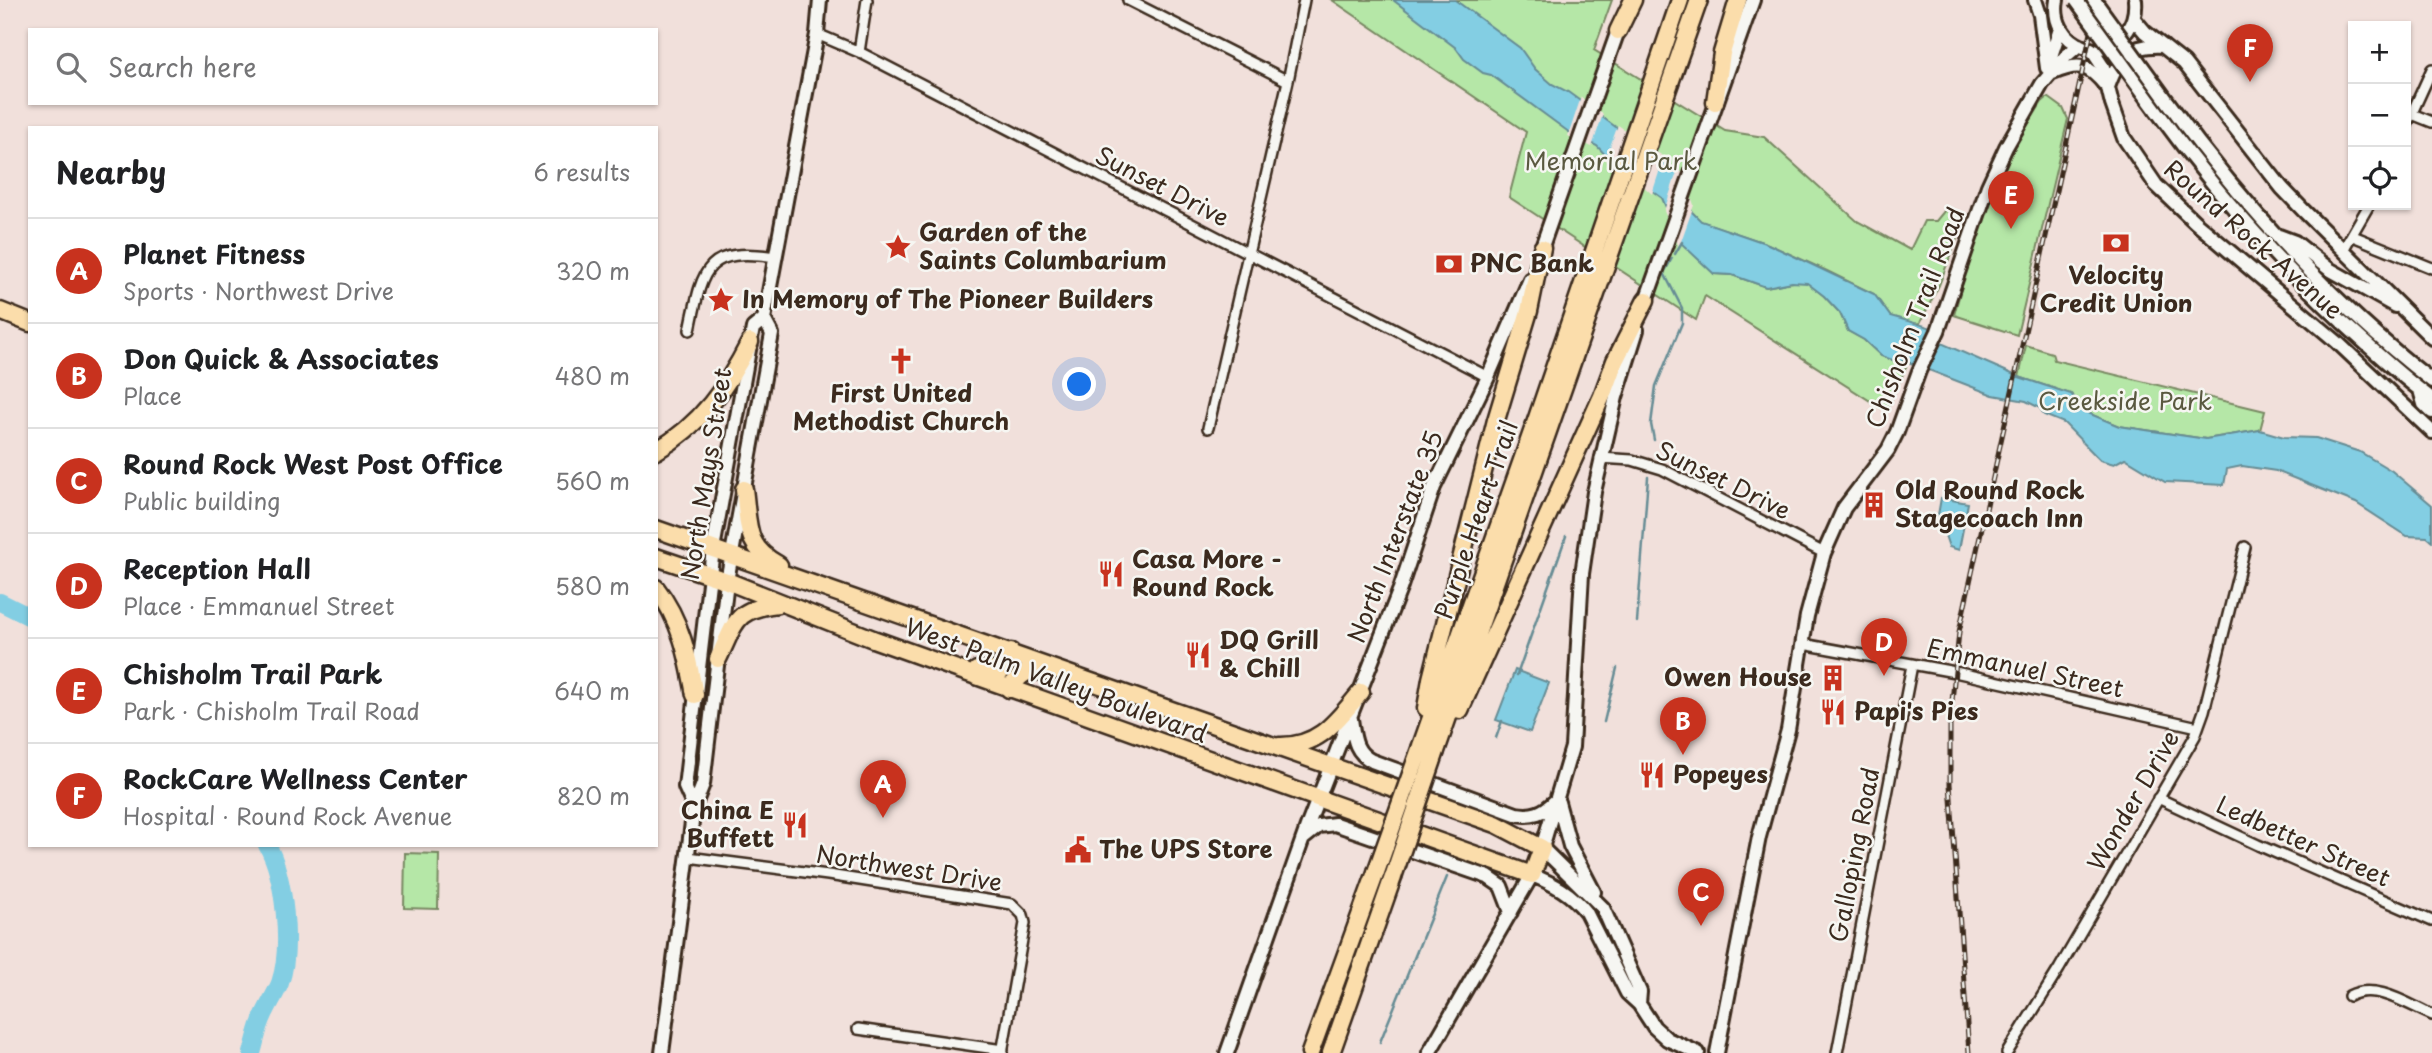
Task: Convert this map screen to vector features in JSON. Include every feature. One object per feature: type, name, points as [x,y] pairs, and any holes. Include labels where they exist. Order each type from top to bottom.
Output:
[{"type":"highway","points":[[1616,35],[1633,0]]},
{"type":"highway","name":"Purple Heart Trail","points":[[1331,1053],[1393,877],[1429,748],[1537,418],[1680,0]]},
{"type":"highway","name":"Purple Heart Trail","points":[[1310,1053],[1376,872],[1429,748],[1606,268],[1699,0]]},
{"type":"highway","points":[[1716,102],[1722,53],[1738,0]]},
{"type":"highway","points":[[1429,748],[1431,680],[1496,420],[1529,311],[1544,242]]},
{"type":"highway","points":[[1429,748],[1467,697],[1494,631],[1598,405],[1615,361],[1648,296]]},
{"type":"highway","points":[[0,311],[28,322]]},
{"type":"highway","points":[[658,449],[683,434],[712,404],[731,378],[750,342]]},
{"type":"highway","points":[[744,489],[755,548],[766,558],[809,581]]},
{"type":"highway","name":"West Palm Valley Boulevard","points":[[658,530],[1496,824],[1542,848]]},
{"type":"highway","name":"West Palm Valley Boulevard","points":[[658,558],[1009,689],[1532,875]]},
{"type":"highway","points":[[658,591],[680,626],[695,695]]},
{"type":"highway","points":[[719,659],[734,625],[743,613],[753,608],[780,604]]},
{"type":"highway","points":[[954,667],[1002,671],[1011,652]]},
{"type":"highway","points":[[1009,689],[1021,673],[1031,671],[1069,674]]},
{"type":"highway","points":[[1270,746],[1297,745],[1318,737],[1361,692]]},
{"type":"highway","points":[[1532,875],[1542,848]]},
{"type":"main road","name":"North Mays Street","points":[[662,1053],[694,807],[703,784],[727,582],[772,334],[764,320],[817,34],[820,0]]},
{"type":"main road","name":"North Interstate 35","points":[[1227,1053],[1303,839],[1400,589],[1434,487],[1514,318],[1544,242],[1628,0]]},
{"type":"main road","points":[[1602,908],[1542,848],[1572,747],[1582,574],[1600,458],[1648,296],[1753,0]]},
{"type":"main road","points":[[2035,0],[2050,70],[2069,66],[2084,67],[2098,76],[2108,88]]},
{"type":"main road","points":[[2057,0],[2056,13],[2060,29],[2068,38],[2085,47],[2107,47],[2119,40],[2128,31],[2133,19],[2134,0]]},
{"type":"main road","points":[[2076,0],[2225,201],[2335,316],[2432,399]]},
{"type":"main road","points":[[2094,0],[2208,156],[2273,233],[2344,306],[2432,381]]},
{"type":"main road","name":"Round Rock Avenue","points":[[2133,19],[2184,63],[2282,188],[2432,338]]},
{"type":"main road","name":"Chisholm Trail Road","points":[[1717,1053],[1759,837],[1788,730],[1809,604],[1824,553],[1844,508],[1888,450],[1897,432],[1919,370],[1938,331],[1988,186],[2006,147],[2050,70],[2060,29]]},
{"type":"main road","points":[[2108,88],[2114,71],[2127,53],[2138,47],[2163,46]]},
{"type":"main road","name":"Chisholm Trail Road","points":[[2050,70],[2064,57],[2085,47]]},
{"type":"main road","name":"Round Rock Avenue","points":[[2085,47],[2103,67],[2124,138],[2144,170],[2167,197],[2337,342],[2432,432]]},
{"type":"main road","points":[[2273,233],[2294,242],[2329,269],[2404,311]]},
{"type":"main road","name":"North Mays Street","points":[[694,807],[685,788],[713,549],[753,328],[764,320]]},
{"type":"main road","points":[[2420,390],[2424,404],[2432,412]]},
{"type":"main road","points":[[1351,719],[1358,750],[1363,757],[1372,761],[1516,814],[1539,814],[1558,799]]},
{"type":"main road","points":[[1558,799],[1560,817],[1570,846],[1640,992],[1639,1004]]},
{"type":"main road","points":[[1303,839],[1319,826],[1327,824],[1372,836],[1488,877],[1501,886],[1511,912]]},
{"type":"main road","points":[[1429,1053],[1532,875],[1561,888],[1586,912],[1626,993],[1639,1004],[1654,1027],[1667,1040],[1698,1053]]},
{"type":"street","points":[[859,52],[867,0]]},
{"type":"street","points":[[1128,0],[1288,81]]},
{"type":"street","points":[[1208,428],[1288,81],[1304,0]]},
{"type":"street","name":"Sunset Drive","points":[[817,34],[859,52],[1488,377]]},
{"type":"street","points":[[2432,69],[2412,114],[2432,122]]},
{"type":"street","points":[[2343,250],[2366,210]]},
{"type":"street","points":[[2353,236],[2432,268]]},
{"type":"street","points":[[690,330],[698,291],[713,264],[731,254],[752,253],[776,257]]},
{"type":"street","name":"Sunset Drive","points":[[1600,458],[1632,460],[1662,468],[1824,553]]},
{"type":"street","name":"Wonder Drive","points":[[2007,1053],[2059,969],[2198,727],[2245,547]]},
{"type":"street","name":"Emmanuel Street","points":[[1803,644],[1955,672],[2198,727]]},
{"type":"street","name":"Galloping Road","points":[[1837,1053],[1912,665]]},
{"type":"street","name":"Ledbetter Street","points":[[2158,798],[2432,921]]},
{"type":"street","name":"Northwest Drive","points":[[688,857],[842,877],[1012,904],[1018,909],[1025,923],[1002,1051]]},
{"type":"street","points":[[2349,996],[2358,991],[2372,991],[2432,1015]]},
{"type":"street","points":[[858,1029],[1002,1051]]},
{"type":"green space","name":"Memorial Park","points":[[1332,0],[1612,0],[1594,50],[1725,131],[1764,137],[1857,221],[1910,250],[1924,221],[1936,221],[1945,210],[1965,218],[1939,285],[1920,323],[1914,324],[1890,316],[1874,294],[1768,244],[1700,221],[1693,213],[1714,274],[1732,275],[1766,287],[1807,282],[1840,313],[1848,331],[1864,340],[1881,356],[1906,367],[1886,411],[1705,296],[1696,320],[1509,197],[1526,132]]},
{"type":"green space","points":[[2048,97],[2063,108],[2068,119],[2017,335],[1954,315],[1972,248],[1986,209],[2011,152],[2042,102]]},
{"type":"green space","name":"Creekside Park","points":[[2026,345],[2052,353],[2054,360],[2265,411],[2260,430],[2206,439],[2119,426],[2090,414],[2071,394],[2019,377]]},
{"type":"green space","points":[[405,853],[439,854],[438,909],[404,908]]},
{"type":"water","points":[[1393,0],[1455,0],[1520,48],[1535,69],[1552,84],[1568,92],[1680,174],[1692,212],[1701,221],[1768,244],[1874,294],[1890,316],[1929,327],[1941,343],[2019,377],[2071,394],[2090,414],[2119,426],[2206,439],[2260,430],[2284,437],[2316,438],[2360,452],[2392,471],[2432,505],[2432,541],[2427,537],[2407,536],[2356,503],[2276,471],[2242,466],[2227,469],[2224,485],[2165,482],[2125,458],[2114,464],[2100,460],[2064,423],[2044,415],[2040,408],[2026,401],[1993,395],[1903,360],[1901,363],[1881,356],[1864,340],[1848,331],[1840,313],[1807,283],[1792,282],[1766,287],[1732,275],[1714,274],[1681,243],[1662,198],[1610,160],[1597,146],[1570,133],[1491,75],[1483,73],[1464,59],[1456,48]]},
{"type":"water","points":[[1941,498],[1968,503],[1959,550],[1949,547],[1938,515]]},
{"type":"water","points":[[1515,670],[1549,683],[1530,732],[1496,720]]},
{"type":"pier","points":[[1581,97],[1603,114],[1592,147],[1568,136]]},
{"type":"pier","points":[[1618,125],[1664,157],[1652,194],[1623,168],[1605,160]]},
{"type":"pier","points":[[1678,169],[1683,173],[1694,205],[1679,247],[1664,211]]},
{"type":"waterway","points":[[1675,254],[1682,242]]},
{"type":"waterway","points":[[1654,440],[1651,424],[1656,386],[1682,323],[1682,308],[1664,273],[1672,258]]},
{"type":"waterway","points":[[1637,622],[1648,477]]},
{"type":"waterway","points":[[1517,675],[1566,536]]},
{"type":"waterway","points":[[0,602],[28,616]]},
{"type":"waterway","points":[[1604,722],[1617,668]]},
{"type":"waterway","points":[[1496,738],[1502,721]]},
{"type":"waterway","points":[[252,1053],[263,1017],[280,983],[286,951],[282,893],[268,847]]},
{"type":"waterway","points":[[1380,1042],[1447,877]]},
{"type":"railway","points":[[1969,1053],[1950,784],[1950,721],[1959,632],[2098,0]]},
{"type":"place","name":"RockCare Wellness Center","points":[[2250,82]]},
{"type":"place","name":"Chisholm Trail Park","points":[[2011,229]]},
{"type":"place","name":"Velocity Credit Union","points":[[2116,243]]},
{"type":"place","name":"Garden of the Saints Columbarium","points":[[898,247]]},
{"type":"place","name":"PNC Bank","points":[[1449,264]]},
{"type":"place","name":"In Memory of The Pioneer Builders","points":[[721,300]]},
{"type":"place","name":"First United Methodist Church","points":[[901,361]]},
{"type":"place","name":"Old Round Rock Stagecoach Inn","points":[[1874,505]]},
{"type":"place","name":"Casa More - Round Rock","points":[[1111,574]]},
{"type":"place","name":"DQ Grill & Chill","points":[[1198,655]]},
{"type":"place","name":"Reception Hall","points":[[1884,676]]},
{"type":"place","name":"Owen House","points":[[1833,678]]},
{"type":"place","name":"Papi's Pies","points":[[1833,712]]},
{"type":"place","name":"Don Quick & Associates","points":[[1683,755]]},
{"type":"place","name":"Popeyes","points":[[1652,775]]},
{"type":"place","name":"Planet Fitness","points":[[883,818]]},
{"type":"place","name":"China E Buffett","points":[[795,825]]},
{"type":"place","name":"The UPS Store","points":[[1078,850]]},
{"type":"place","name":"Round Rock West Post Office","points":[[1701,926]]}]
